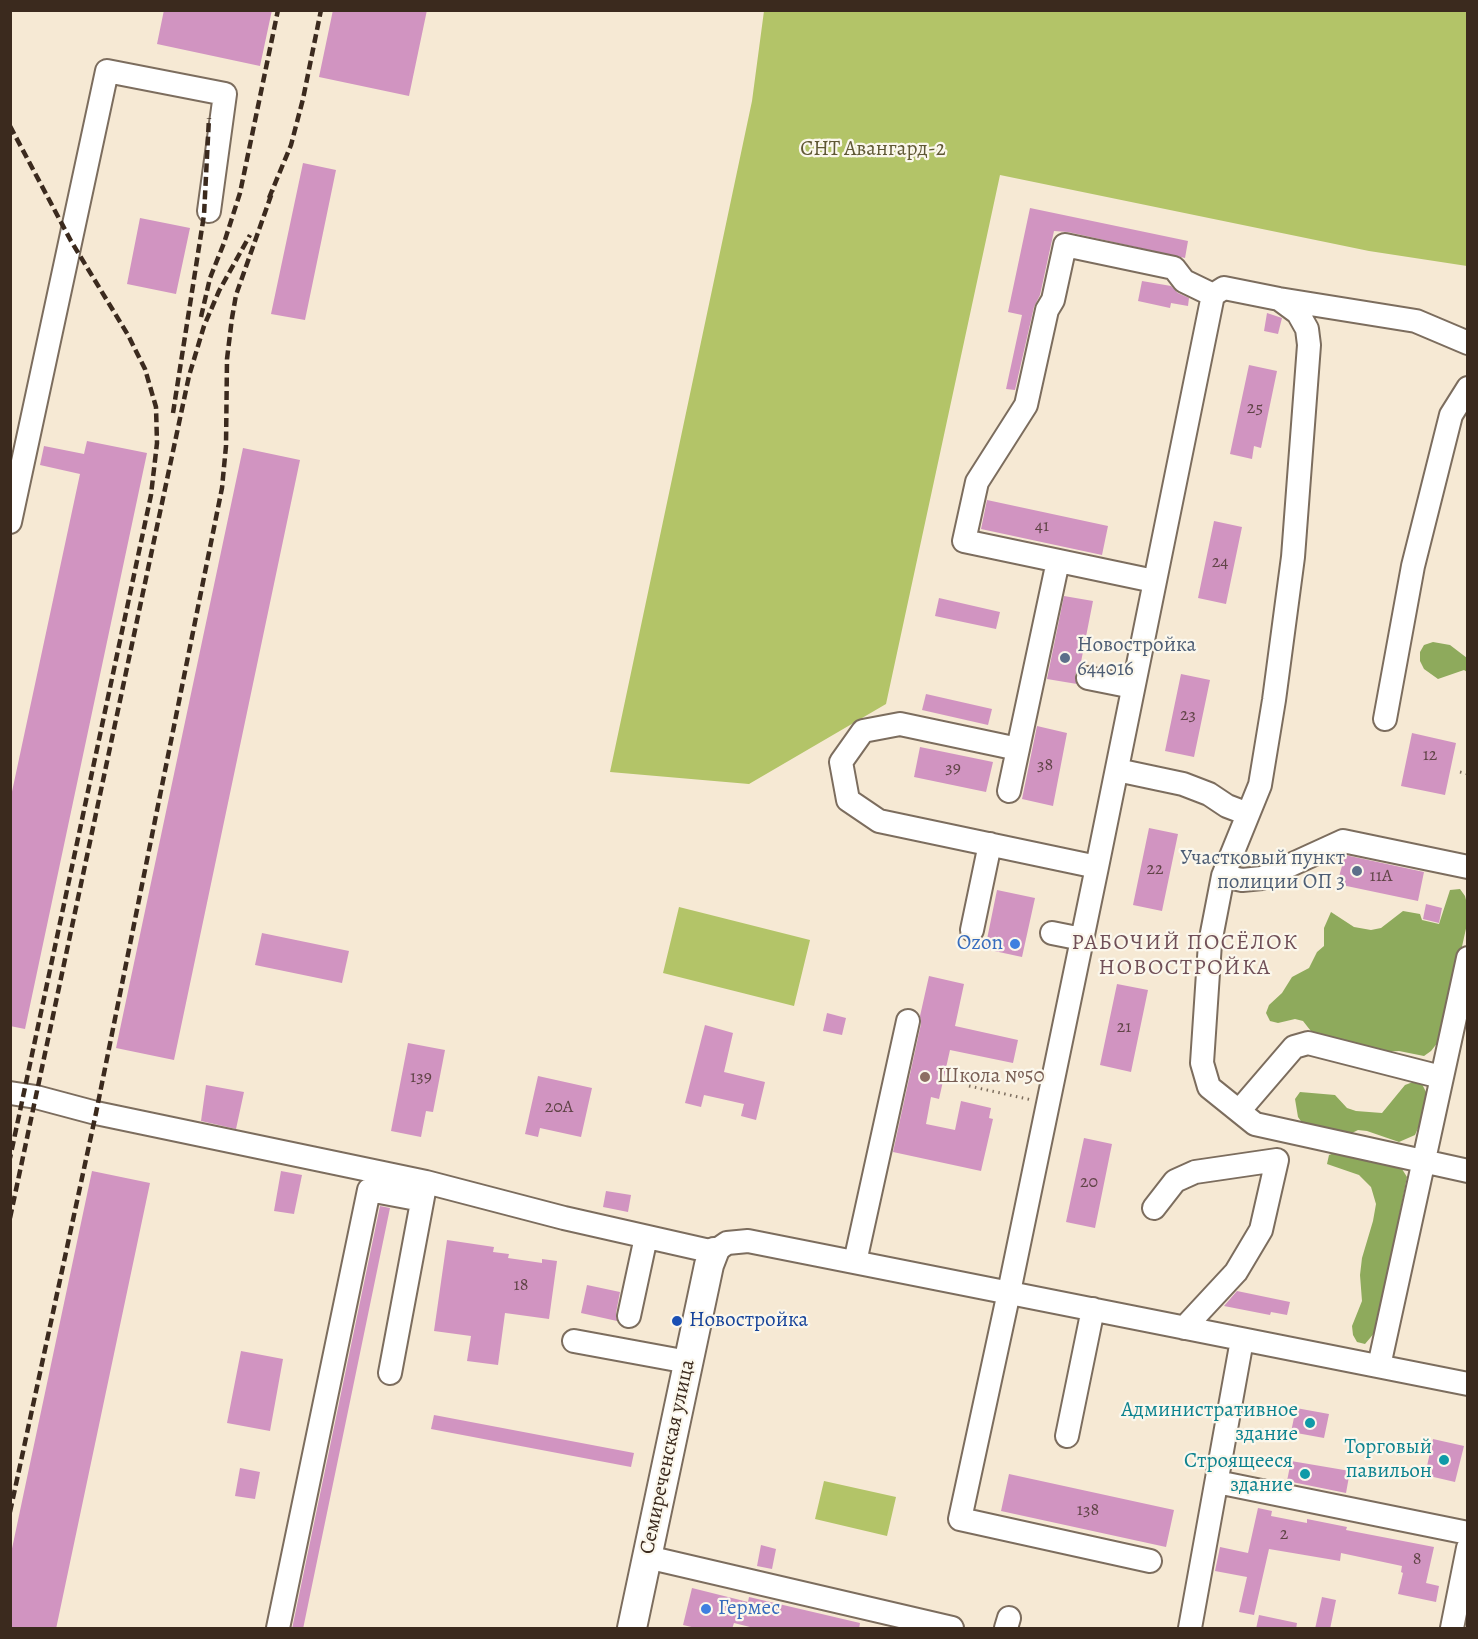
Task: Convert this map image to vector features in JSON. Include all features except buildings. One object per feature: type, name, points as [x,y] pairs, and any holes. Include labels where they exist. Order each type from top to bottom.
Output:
[{"type":"main road","name":"Семиреченская улица","points":[[632,1629],[709,1265],[714,1252]]},
{"type":"street","points":[[10,522],[106,71],[225,94],[209,211]]},
{"type":"street","points":[[1154,581],[964,541],[977,483],[1026,405],[1047,310],[1053,300],[1065,245],[1174,268],[1184,281],[1213,295]]},
{"type":"street","points":[[1150,1561],[960,1519],[1010,1292],[1213,295],[1224,288],[1416,321],[1467,343]]},
{"type":"street","points":[[1279,299],[1298,313],[1296,327],[1309,345],[1293,557],[1260,785],[1223,876],[1210,943],[1203,1063],[1209,1087],[1247,1118],[1467,1171]]},
{"type":"street","points":[[1385,719],[1413,566],[1451,415],[1467,387]]},
{"type":"street","points":[[1009,790],[1058,561]]},
{"type":"street","points":[[1088,678],[1133,687]]},
{"type":"street","points":[[1018,749],[900,724],[863,731],[841,762],[848,800],[879,821],[1097,867]]},
{"type":"street","points":[[1117,770],[1183,784],[1209,794],[1227,806],[1248,814]]},
{"type":"street","points":[[1223,876],[1242,880],[1262,878],[1343,841],[1467,867]]},
{"type":"street","points":[[972,930],[990,844]]},
{"type":"street","points":[[1052,933],[1082,939]]},
{"type":"street","points":[[1379,1366],[1441,1077],[1465,983],[1467,958]]},
{"type":"street","points":[[855,1262],[908,1021]]},
{"type":"street","points":[[1250,1163],[1247,1118],[1294,1047],[1308,1043],[1441,1077]]},
{"type":"street","points":[[10,1093],[36,1097],[424,1191],[564,1218],[714,1252],[727,1243],[748,1241],[1467,1384]]},
{"type":"street","points":[[1154,1208],[1175,1181],[1195,1172],[1276,1160],[1261,1230],[1236,1272],[1184,1328]]},
{"type":"street","points":[[278,1629],[369,1190],[424,1191]]},
{"type":"street","points":[[390,1373],[424,1191]]},
{"type":"street","points":[[629,1316],[646,1237]]},
{"type":"street","points":[[1067,1436],[1094,1309]]},
{"type":"street","points":[[1189,1627],[1242,1340]]},
{"type":"street","points":[[574,1341],[688,1362]]},
{"type":"street","points":[[1217,1482],[1467,1533]]},
{"type":"street","points":[[1452,1629],[1467,1548]]},
{"type":"street","points":[[647,1557],[952,1629]]},
{"type":"path","points":[[1460,772],[1467,774]]},
{"type":"path","points":[[969,1086],[1048,1104]]},
{"type":"green space","name":"СНТ Авангард-2","points":[[764,11],[1467,11],[1467,266],[1369,251],[1000,175],[886,704],[749,784],[610,772],[752,101]]},
{"type":"green space","points":[[1433,642],[1450,645],[1467,658],[1467,672],[1464,670],[1438,679],[1424,669],[1420,661],[1420,652],[1424,645]]},
{"type":"green space","points":[[1460,889],[1467,904],[1467,924],[1442,1037],[1424,1056],[1399,1051],[1381,1052],[1356,1047],[1348,1041],[1314,1035],[1303,1021],[1295,1019],[1278,1023],[1270,1021],[1266,1013],[1269,1005],[1282,993],[1292,977],[1309,968],[1317,952],[1324,946],[1324,928],[1331,912],[1354,927],[1371,930],[1381,928],[1403,911],[1420,914],[1422,920],[1439,924],[1450,890]]},
{"type":"green space","points":[[679,907],[810,940],[794,1006],[663,973]]},
{"type":"green space","points":[[1413,1082],[1422,1084],[1426,1092],[1426,1110],[1415,1135],[1399,1142],[1358,1130],[1342,1138],[1303,1124],[1298,1117],[1295,1099],[1300,1092],[1335,1095],[1347,1108],[1382,1113],[1405,1085]]},
{"type":"green space","points":[[1334,1153],[1389,1159],[1402,1169],[1407,1177],[1376,1331],[1365,1344],[1357,1342],[1352,1326],[1362,1301],[1360,1275],[1362,1258],[1376,1204],[1371,1187],[1359,1175],[1327,1164],[1329,1155]]},
{"type":"green space","points":[[824,1481],[896,1497],[887,1536],[815,1519]]},
{"type":"railway","points":[[201,317],[210,278],[240,193],[278,10]]},
{"type":"railway","points":[[269,198],[291,145],[321,10]]},
{"type":"railway","points":[[173,413],[204,215],[209,118]]},
{"type":"railway","points":[[10,126],[71,241],[128,335],[145,369],[156,407],[157,443],[151,495],[10,1158]]},
{"type":"railway","points":[[10,1512],[96,1113],[222,488],[226,446],[227,359],[236,295],[273,190]]},
{"type":"railway","points":[[10,1218],[189,376],[204,326],[219,291],[250,235]]},
{"type":"place","name":"Новостройка 644016","points":[[1065,658]]},
{"type":"place","name":"Участковый пункт полиции ОП 3","points":[[1357,871]]},
{"type":"place","name":"Ozon","points":[[1015,944]]},
{"type":"place","name":"Школа №50","points":[[925,1077]]},
{"type":"place","name":"Новостройка","points":[[677,1321]]},
{"type":"place","name":"Административное здание","points":[[1310,1423]]},
{"type":"place","name":"Торговый павильон","points":[[1444,1460]]},
{"type":"place","name":"Строящееся здание","points":[[1305,1474]]},
{"type":"place","name":"Гермес","points":[[706,1609]]},
{"type":"district","name":"РАБОЧИЙ ПОСЁЛОК НОВОСТРОЙКА","points":[[1185,956]]}]
